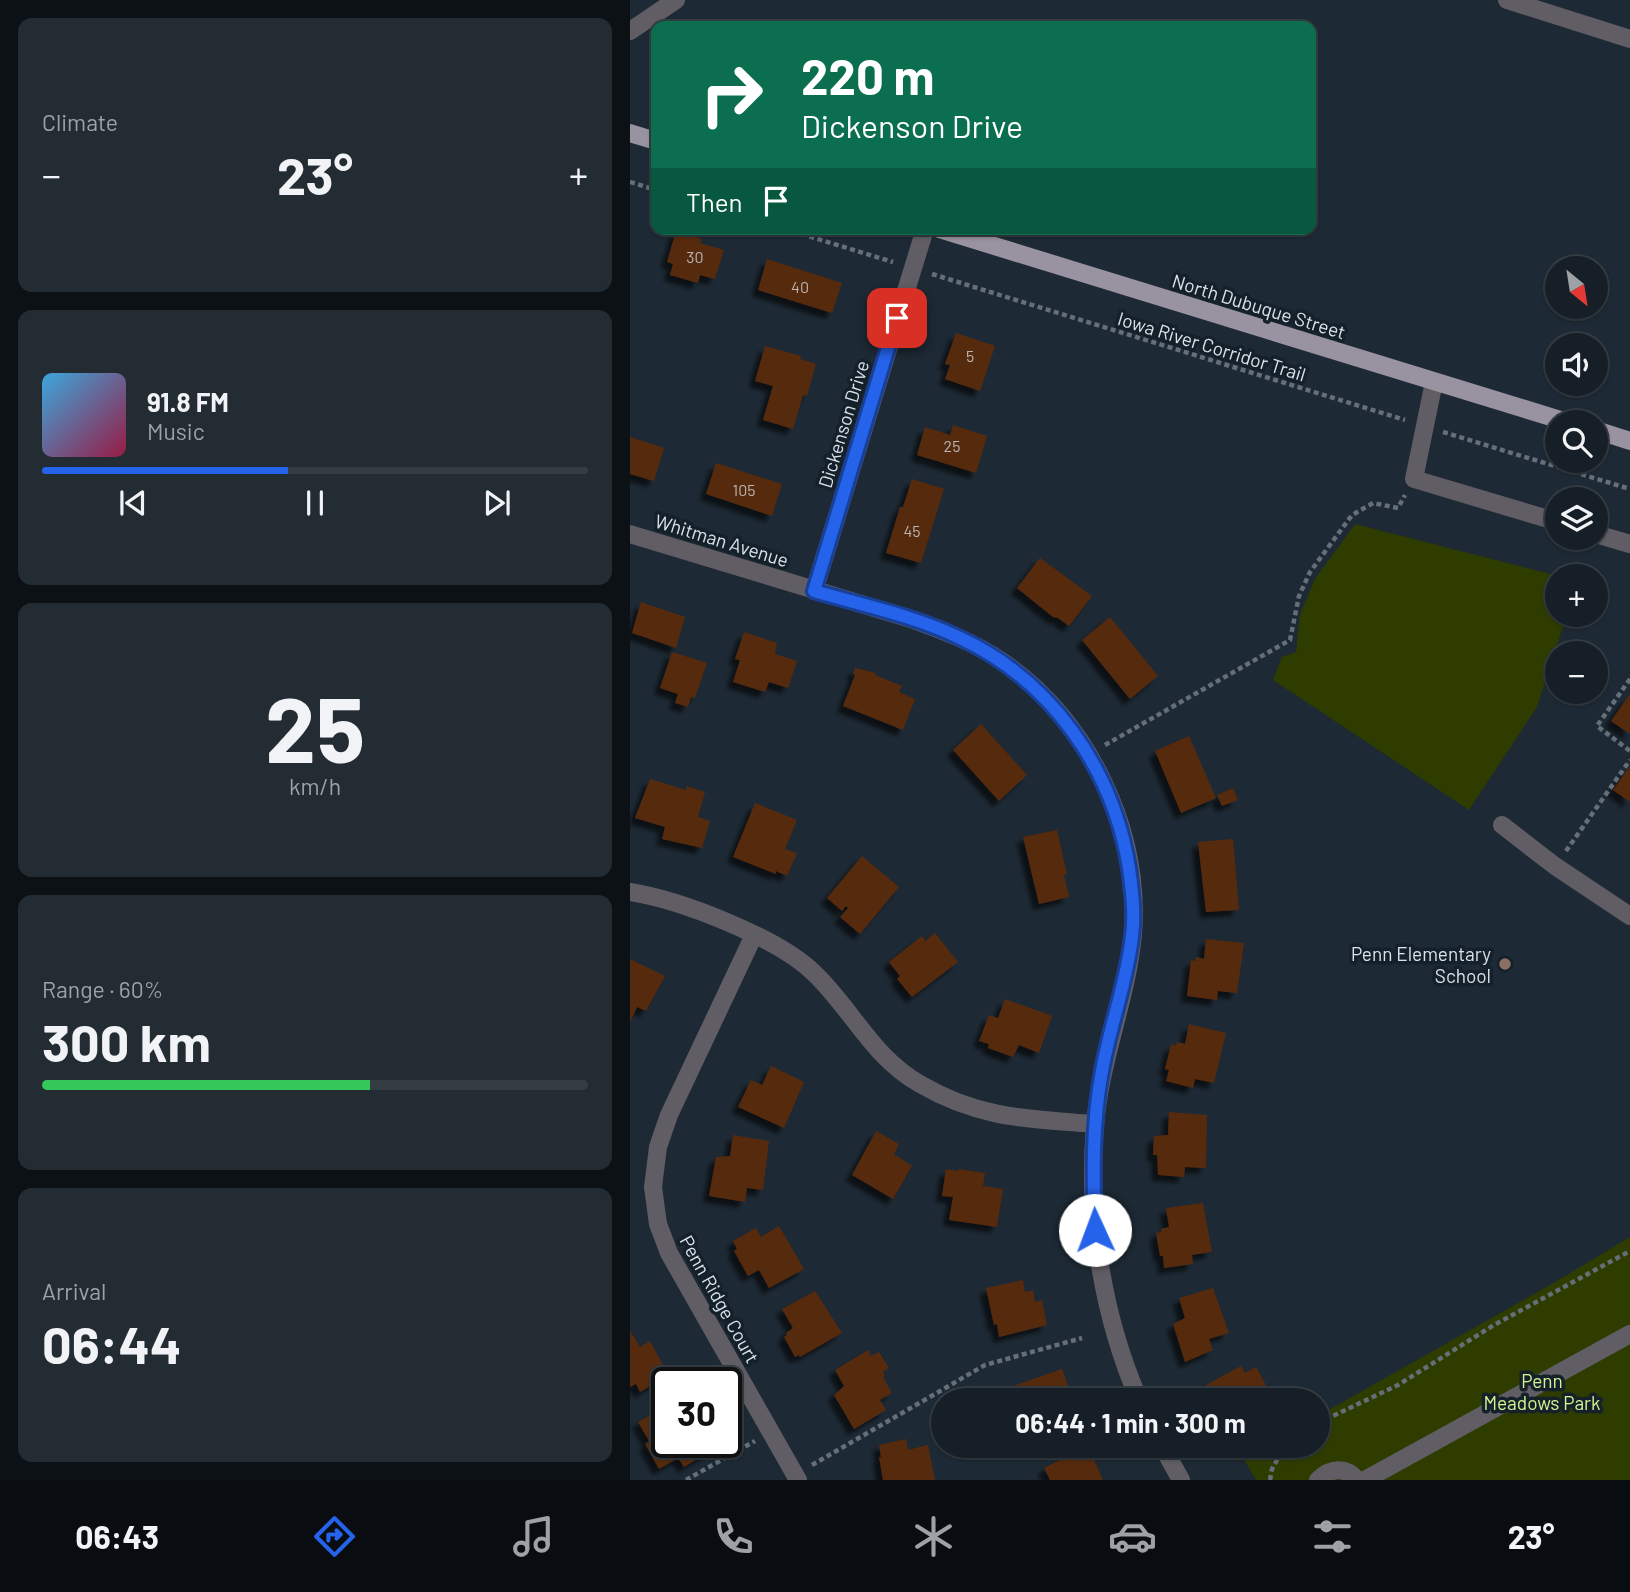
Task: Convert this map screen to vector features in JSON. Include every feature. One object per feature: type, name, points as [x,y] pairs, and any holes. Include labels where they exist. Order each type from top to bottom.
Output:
[{"type":"main road","points":[[630,133],[651,139]]},
{"type":"main road","name":"North Dubuque Street","points":[[958,235],[1545,415]]},
{"type":"main road","points":[[1608,434],[1630,441]]},
{"type":"street","points":[[630,31],[676,0]]},
{"type":"street","points":[[1507,0],[1630,39]]},
{"type":"street","name":"Dickenson Drive","points":[[814,591],[923,235]]},
{"type":"street","points":[[1434,382],[1414,479],[1545,518]]},
{"type":"street","name":"Whitman Avenue","points":[[630,534],[914,620],[960,637],[1000,660],[1031,684],[1063,717],[1089,754],[1110,795],[1124,839],[1133,901],[1133,933],[1126,975],[1102,1069],[1093,1164],[1095,1230],[1101,1278],[1116,1338],[1135,1388]]},
{"type":"street","points":[[1608,538],[1630,544]]},
{"type":"street","points":[[1502,825],[1556,866],[1630,916]]},
{"type":"street","points":[[630,892],[700,911],[782,950],[814,972],[868,1040],[900,1071],[953,1101],[985,1113],[1095,1124]]},
{"type":"street","name":"Penn Ridge Court","points":[[754,936],[668,1115],[658,1147],[653,1187],[658,1223],[668,1253],[797,1478]]},
{"type":"street","points":[[1365,1480],[1630,1334]]},
{"type":"street","points":[[1169,1458],[1181,1480]]},
{"type":"street","points":[[1318,1480],[1327,1472],[1336,1469],[1346,1470],[1357,1480]]},
{"type":"path","points":[[630,182],[651,188]]},
{"type":"path","name":"Iowa River Corridor Trail","points":[[805,235],[1630,489]]},
{"type":"path","points":[[1089,754],[1290,640],[1299,596],[1310,572],[1352,515],[1373,503],[1398,508],[1414,479]]},
{"type":"path","points":[[1630,679],[1597,726],[1630,751]]},
{"type":"path","points":[[1556,866],[1630,760]]},
{"type":"path","points":[[1330,1417],[1398,1385],[1494,1325],[1630,1251]]},
{"type":"path","points":[[797,1478],[830,1454],[985,1365],[1082,1338]]},
{"type":"path","points":[[686,1480],[771,1433]]},
{"type":"path","points":[[1270,1480],[1278,1458]]},
{"type":"green space","points":[[1355,524],[1545,573],[1545,627],[1563,627],[1558,641],[1545,641],[1545,682],[1537,707],[1469,810],[1273,680],[1282,657],[1296,652],[1300,614],[1315,579]]},
{"type":"green space","name":"Penn Meadows Park","points":[[1630,1237],[1630,1480],[1256,1480],[1243,1458],[1330,1458],[1330,1409]]},
{"type":"building","points":[[675,235],[689,235],[702,239],[700,243],[724,250],[715,279],[700,275],[698,283],[670,275],[673,264],[667,262]]},
{"type":"building","points":[[767,259],[842,283],[832,313],[758,290]]},
{"type":"building","points":[[956,333],[995,346],[980,391],[945,379],[950,365],[945,364]]},
{"type":"building","points":[[765,346],[801,356],[800,359],[816,364],[807,396],[803,395],[793,429],[763,420],[773,386],[755,381]]},
{"type":"building","points":[[953,425],[987,436],[976,473],[917,455],[925,427],[950,435]]},
{"type":"building","points":[[630,437],[664,448],[654,481],[630,474]]},
{"type":"building","points":[[716,463],[782,484],[772,516],[706,494]]},
{"type":"building","points":[[912,479],[944,489],[921,563],[886,553]]},
{"type":"building","points":[[1040,558],[1092,596],[1069,626],[1053,617],[1017,588]]},
{"type":"building","points":[[641,602],[685,617],[676,648],[632,633]]},
{"type":"building","points":[[1110,617],[1158,676],[1130,699],[1082,640]]},
{"type":"building","points":[[744,632],[777,643],[775,654],[797,661],[788,688],[769,682],[765,692],[733,682],[740,660],[735,659]]},
{"type":"building","points":[[672,652],[707,663],[695,698],[691,697],[688,707],[675,703],[678,694],[660,688]]},
{"type":"building","points":[[855,668],[876,673],[875,675],[902,686],[899,692],[915,699],[903,730],[843,706],[855,675]]},
{"type":"building","points":[[1630,694],[1630,734],[1611,721]]},
{"type":"building","points":[[981,724],[1027,775],[999,801],[953,750]]},
{"type":"building","points":[[1189,736],[1216,798],[1181,813],[1155,751]]},
{"type":"building","points":[[1630,766],[1630,802],[1613,790]]},
{"type":"building","points":[[650,779],[686,790],[687,786],[705,792],[698,817],[710,821],[702,848],[662,839],[665,827],[635,818]]},
{"type":"building","points":[[1233,788],[1238,800],[1222,806],[1217,795]]},
{"type":"building","points":[[755,803],[797,820],[785,849],[797,853],[787,876],[733,857]]},
{"type":"building","points":[[1057,830],[1069,897],[1039,904],[1023,837]]},
{"type":"building","points":[[1233,839],[1239,910],[1206,912],[1198,842]]},
{"type":"building","points":[[862,856],[899,887],[860,934],[840,917],[848,908],[846,906],[842,911],[827,898]]},
{"type":"building","points":[[935,933],[958,962],[912,997],[897,979],[900,976],[889,962],[922,936],[925,941]]},
{"type":"building","points":[[1206,939],[1244,943],[1237,993],[1218,991],[1217,1000],[1187,996],[1191,960],[1196,961],[1196,957],[1204,959]]},
{"type":"building","points":[[630,959],[665,976],[646,1011],[637,1007],[630,1022]]},
{"type":"building","points":[[1005,999],[1052,1016],[1039,1053],[1019,1045],[1013,1057],[988,1048],[989,1044],[979,1041],[989,1015],[998,1018]]},
{"type":"building","points":[[1189,1024],[1226,1033],[1214,1083],[1195,1079],[1193,1088],[1166,1081],[1169,1070],[1165,1069],[1171,1044],[1185,1044]]},
{"type":"building","points":[[771,1066],[804,1082],[784,1128],[738,1107],[751,1080],[762,1085]]},
{"type":"building","points":[[1169,1112],[1207,1115],[1206,1168],[1185,1167],[1184,1177],[1158,1175],[1157,1155],[1153,1155],[1154,1136],[1168,1135]]},
{"type":"building","points":[[876,1131],[899,1144],[894,1154],[912,1166],[893,1199],[852,1175]]},
{"type":"building","points":[[733,1135],[769,1141],[763,1190],[747,1188],[745,1202],[709,1196],[716,1157],[730,1156]]},
{"type":"building","points":[[946,1169],[985,1173],[983,1186],[1003,1189],[997,1227],[949,1220],[953,1197],[942,1196]]},
{"type":"building","points":[[1203,1203],[1212,1252],[1192,1255],[1193,1264],[1164,1268],[1156,1233],[1169,1227],[1166,1208]]},
{"type":"building","points":[[779,1226],[804,1269],[769,1288],[759,1270],[748,1276],[734,1251],[737,1249],[733,1241],[756,1228],[761,1237]]},
{"type":"building","points":[[1023,1280],[1025,1292],[1033,1290],[1035,1302],[1042,1300],[1047,1325],[999,1337],[986,1288]]},
{"type":"building","points":[[1213,1288],[1229,1333],[1209,1339],[1213,1350],[1185,1362],[1173,1324],[1185,1318],[1179,1298]]},
{"type":"building","points":[[815,1291],[842,1333],[800,1357],[795,1357],[784,1337],[793,1328],[782,1309]]},
{"type":"building","points":[[630,1331],[640,1347],[650,1341],[664,1367],[651,1367],[651,1385],[640,1392],[636,1384],[630,1387]]},
{"type":"building","points":[[868,1350],[871,1356],[879,1352],[889,1368],[883,1372],[883,1377],[892,1393],[880,1400],[886,1410],[854,1429],[834,1395],[844,1386],[835,1370]]},
{"type":"building","points":[[1241,1366],[1245,1373],[1256,1367],[1266,1385],[1260,1388],[1208,1388],[1206,1385]]},
{"type":"building","points":[[1062,1369],[1069,1388],[1014,1388],[1013,1386]]},
{"type":"building","points":[[651,1415],[651,1455],[645,1444],[649,1441],[638,1422]]},
{"type":"building","points":[[906,1439],[908,1450],[928,1445],[935,1480],[883,1480],[879,1445]]},
{"type":"building","points":[[653,1458],[678,1458],[659,1469]]},
{"type":"building","points":[[678,1458],[699,1458],[684,1467]]},
{"type":"building","points":[[1064,1458],[1093,1458],[1103,1480],[1050,1480],[1044,1468]]},
{"type":"place","name":"Penn Elementary School","points":[[1505,964]]},
{"type":"route","points":[[897,318],[814,591],[914,620],[960,637],[1000,660],[1031,684],[1063,717],[1089,754],[1110,795],[1124,839],[1132,890],[1133,933],[1126,975],[1102,1069],[1093,1164],[1095,1230]]}]
